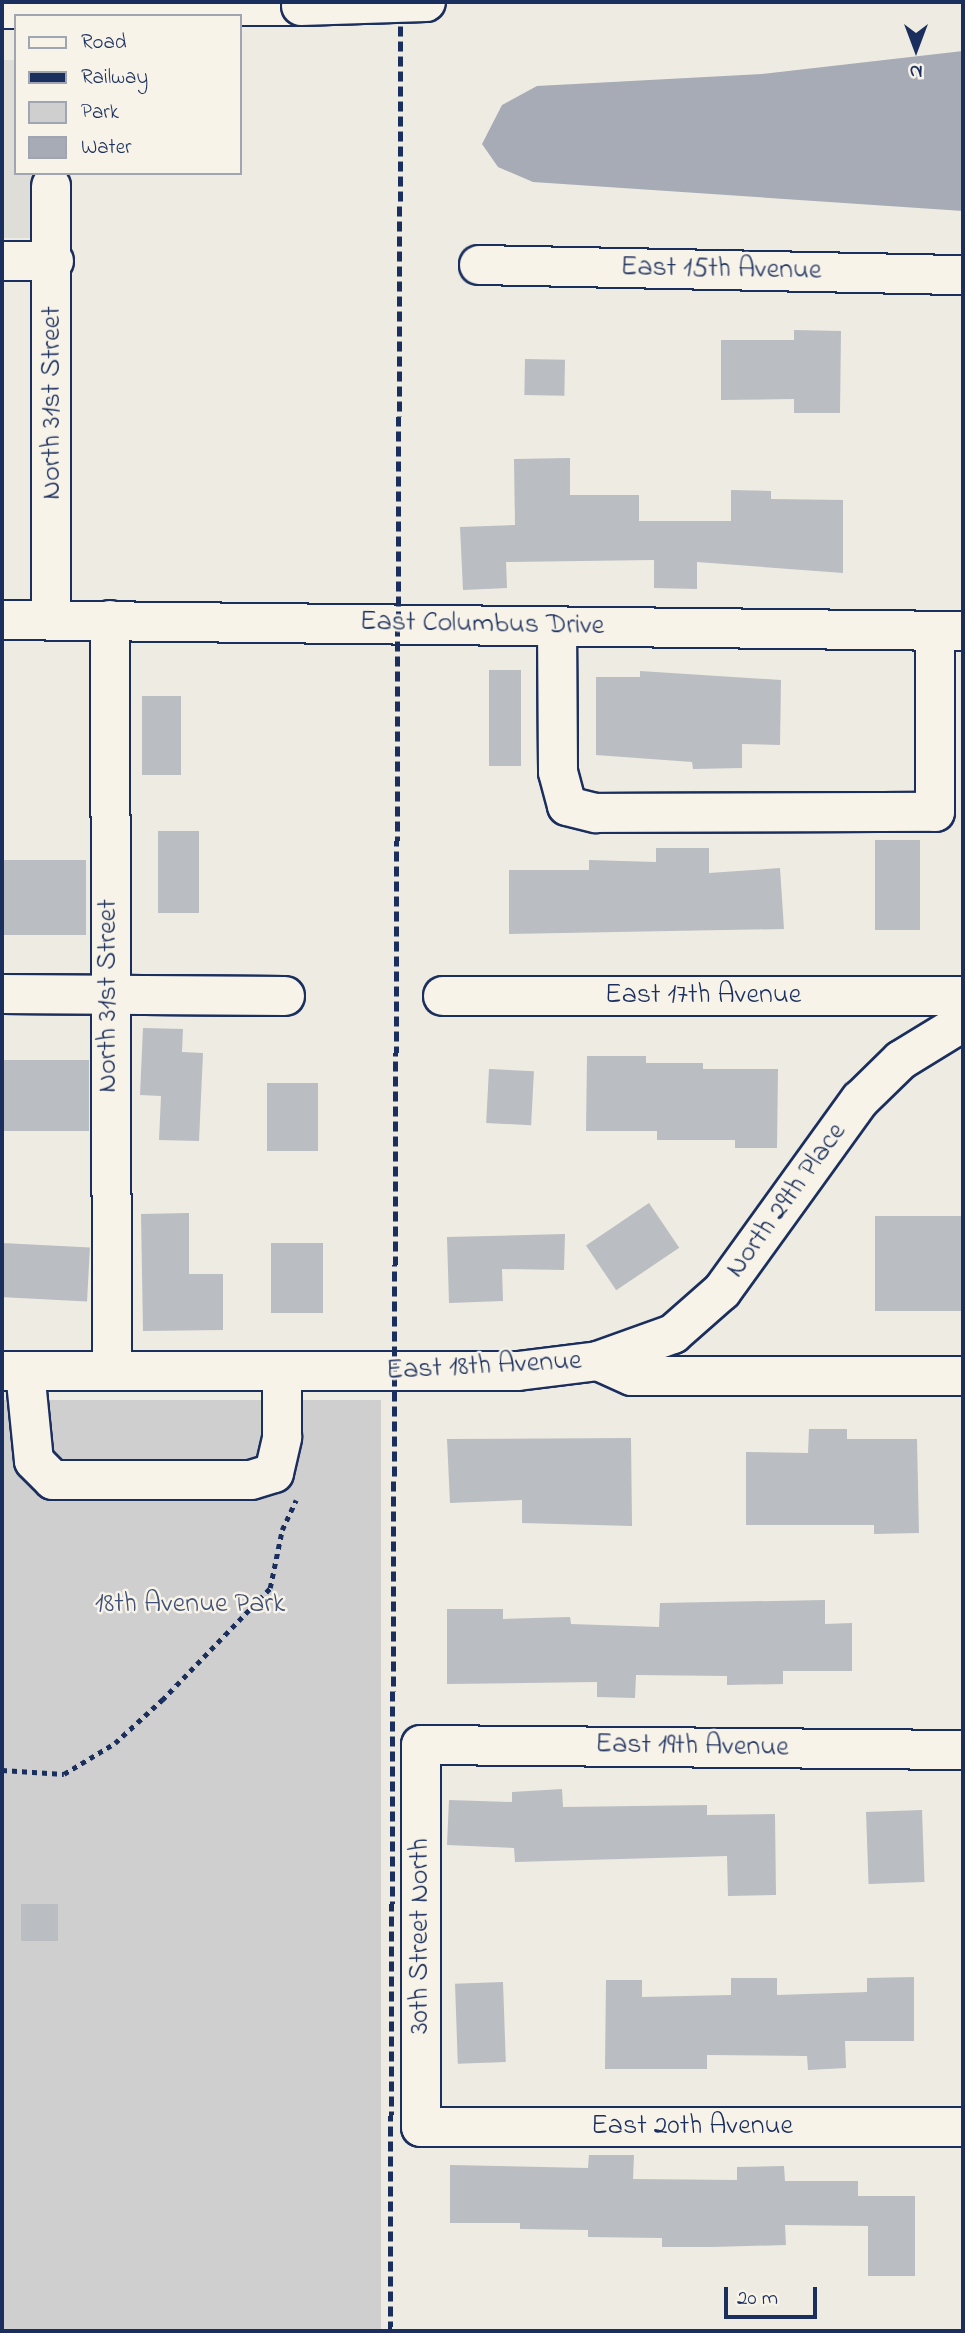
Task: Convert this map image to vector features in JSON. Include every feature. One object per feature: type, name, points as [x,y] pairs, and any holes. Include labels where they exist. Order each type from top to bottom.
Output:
[{"type":"main road","points":[[2,9],[426,2]]},
{"type":"main road","name":"North 31st Street","points":[[51,186],[54,261],[51,620]]},
{"type":"main road","points":[[2,261],[54,261]]},
{"type":"main road","name":"East 15th Avenue","points":[[479,265],[963,275]]},
{"type":"main road","name":"East Columbus Drive","points":[[2,620],[949,631]]},
{"type":"main road","name":"North 31st Street","points":[[110,620],[112,1371]]},
{"type":"main road","points":[[557,626],[558,772],[567,806],[596,813],[935,812],[949,631]]},
{"type":"main road","points":[[2,994],[285,996]]},
{"type":"main road","name":"East 17th Avenue","points":[[443,996],[963,996]]},
{"type":"main road","name":"North 29th Place","points":[[598,1361],[673,1334],[722,1291],[860,1100],[901,1060],[963,1022]]},
{"type":"main road","name":"East 18th Avenue","points":[[14,1371],[518,1371],[598,1361],[632,1376],[963,1376]]},
{"type":"main road","points":[[14,1371],[34,1461],[53,1480],[251,1480],[274,1473],[282,1437],[282,1372]]},
{"type":"main road","name":"East 19th Avenue","points":[[421,1745],[963,1750]]},
{"type":"main road","name":"30th Street North","points":[[421,1745],[421,2127]]},
{"type":"main road","name":"East 20th Avenue","points":[[421,2127],[963,2127]]},
{"type":"path","points":[[2,1770],[64,1774],[115,1743],[162,1700],[270,1588],[282,1530],[298,1496]]},
{"type":"shaded area","points":[[2,60],[14,60],[14,175],[35,175],[34,238],[2,238]]},
{"type":"green space","name":"18th Avenue Park","points":[[2,1400],[381,1400],[381,2331],[2,2331]]},
{"type":"water","points":[[963,51],[963,211],[533,182],[498,167],[482,144],[502,105],[537,86],[762,74]]},
{"type":"building","points":[[794,330],[841,331],[840,413],[794,413],[794,399],[721,400],[721,340],[794,340]]},
{"type":"building","points":[[525,359],[565,360],[564,396],[524,395]]},
{"type":"building","points":[[570,458],[570,495],[639,495],[639,521],[731,521],[731,490],[771,491],[771,499],[843,500],[843,573],[697,562],[697,589],[654,588],[654,560],[506,562],[507,588],[463,590],[460,527],[515,525],[514,459]]},
{"type":"building","points":[[489,670],[521,670],[521,766],[489,766]]},
{"type":"building","points":[[640,671],[781,680],[780,745],[742,744],[742,768],[693,769],[692,762],[596,755],[596,677],[640,677]]},
{"type":"building","points":[[142,696],[181,696],[181,775],[142,775]]},
{"type":"building","points":[[158,831],[199,831],[199,913],[158,913]]},
{"type":"building","points":[[875,840],[920,840],[920,930],[875,930]]},
{"type":"building","points":[[656,848],[709,848],[709,873],[780,868],[784,929],[509,934],[509,870],[589,870],[589,860],[656,862]]},
{"type":"building","points":[[2,860],[86,860],[86,935],[2,935]]},
{"type":"building","points":[[143,1028],[183,1029],[182,1052],[203,1053],[199,1141],[159,1140],[161,1096],[140,1095]]},
{"type":"building","points":[[587,1056],[646,1056],[646,1063],[703,1063],[703,1069],[778,1069],[777,1148],[735,1148],[735,1140],[657,1140],[657,1131],[586,1131]]},
{"type":"building","points":[[2,1060],[89,1060],[89,1131],[2,1131]]},
{"type":"building","points":[[489,1069],[534,1071],[531,1125],[486,1123]]},
{"type":"building","points":[[267,1083],[318,1083],[318,1151],[267,1151]]},
{"type":"building","points":[[649,1203],[679,1248],[616,1290],[586,1245]]},
{"type":"building","points":[[189,1213],[189,1274],[223,1274],[223,1330],[143,1331],[141,1214]]},
{"type":"building","points":[[875,1216],[963,1216],[963,1311],[875,1311]]},
{"type":"building","points":[[565,1234],[564,1270],[502,1269],[503,1301],[449,1303],[447,1237]]},
{"type":"building","points":[[2,1243],[90,1248],[87,1302],[2,1297]]},
{"type":"building","points":[[271,1243],[323,1243],[323,1313],[271,1313]]},
{"type":"building","points":[[809,1429],[847,1429],[847,1439],[917,1439],[919,1533],[874,1534],[874,1525],[746,1525],[746,1452],[808,1453]]},
{"type":"building","points":[[631,1438],[632,1526],[522,1523],[522,1500],[450,1503],[447,1439]]},
{"type":"building","points":[[825,1600],[825,1624],[852,1623],[852,1671],[783,1671],[783,1684],[727,1685],[727,1676],[636,1675],[635,1698],[597,1697],[597,1682],[447,1684],[447,1609],[503,1609],[503,1619],[570,1617],[571,1624],[659,1627],[660,1603]]},
{"type":"building","points":[[562,1789],[563,1807],[707,1805],[707,1815],[775,1814],[776,1895],[728,1896],[727,1856],[515,1862],[514,1848],[447,1845],[449,1800],[512,1802],[512,1792]]},
{"type":"building","points":[[922,1810],[925,1882],[869,1884],[866,1812]]},
{"type":"building","points":[[21,1904],[58,1904],[58,1941],[21,1941]]},
{"type":"building","points":[[914,1977],[914,2041],[845,2041],[846,2068],[808,2070],[807,2056],[707,2055],[707,2069],[605,2069],[606,1980],[642,1980],[642,1997],[731,1995],[731,1978],[777,1978],[777,1995],[867,1992],[867,1978]]},
{"type":"building","points":[[503,1982],[506,2062],[458,2064],[455,1984]]},
{"type":"building","points":[[589,2155],[634,2155],[633,2179],[737,2180],[737,2167],[784,2166],[785,2181],[858,2181],[858,2196],[915,2196],[915,2276],[868,2276],[868,2226],[785,2225],[786,2245],[662,2247],[662,2238],[588,2237],[588,2230],[520,2229],[520,2223],[450,2223],[450,2165],[588,2168]]},
{"type":"railway","points":[[390,2331],[401,2]]}]
